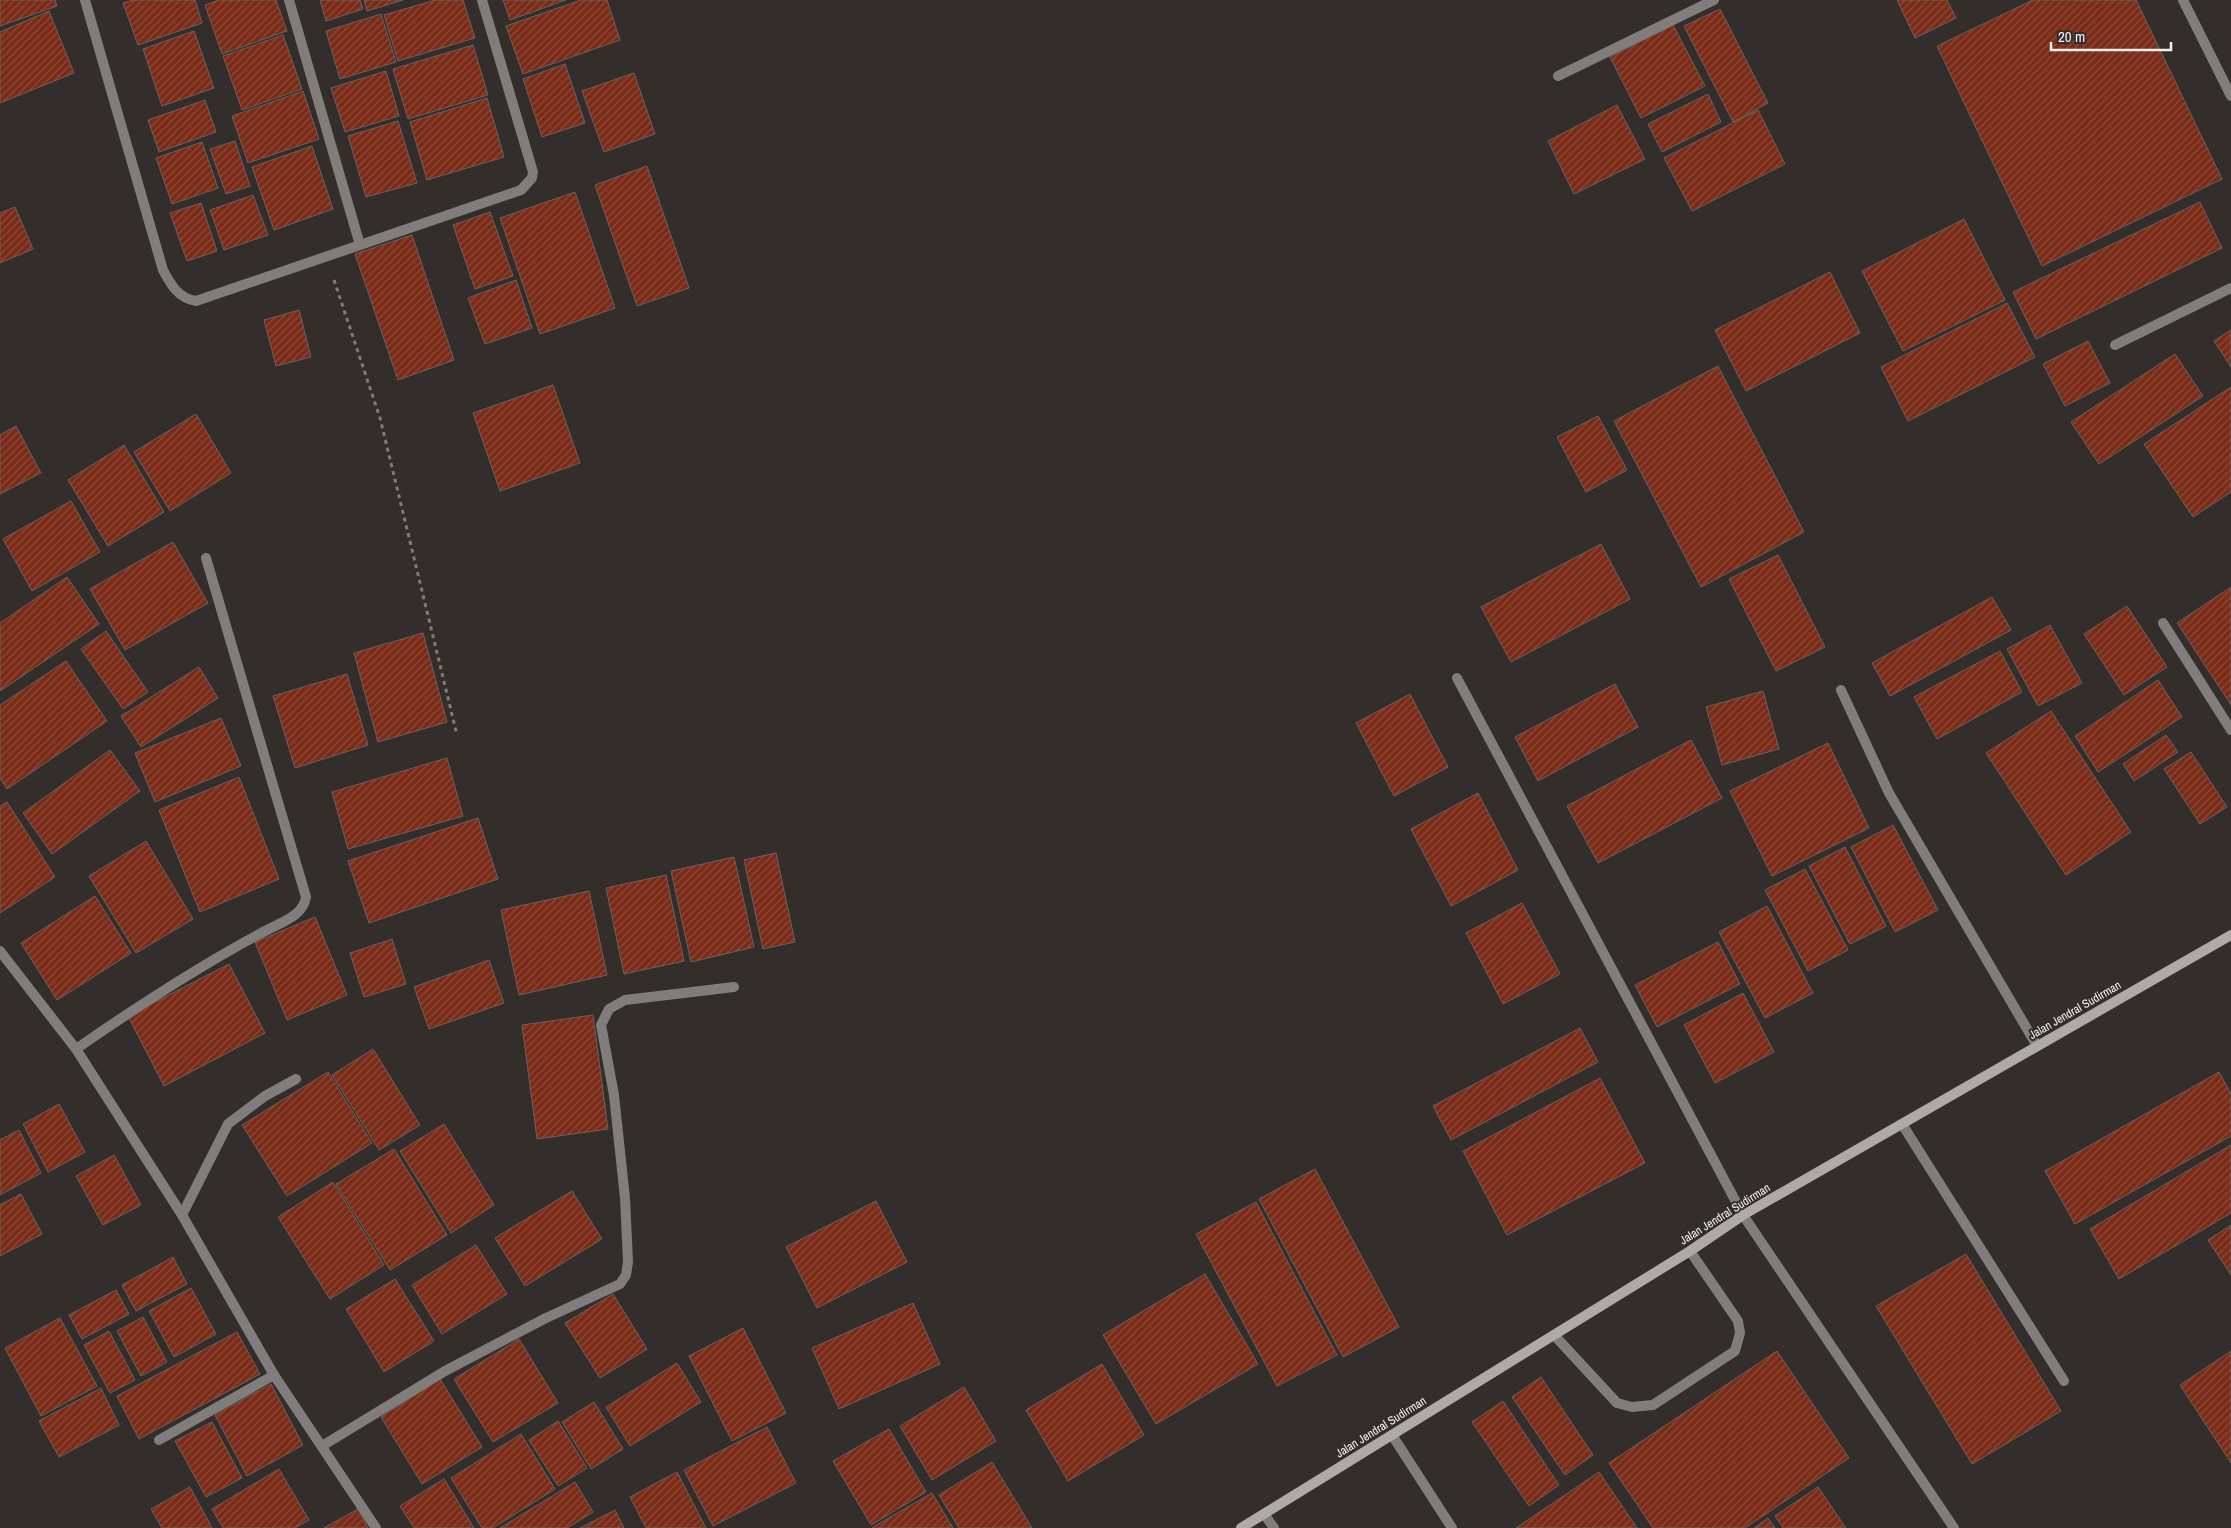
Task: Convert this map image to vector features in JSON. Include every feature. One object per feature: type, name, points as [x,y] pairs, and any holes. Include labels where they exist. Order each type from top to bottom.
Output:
[{"type":"street","points":[[85,0],[163,270],[172,287],[188,299],[196,301],[521,190],[532,178],[533,172],[493,31],[482,0]]},
{"type":"street","points":[[289,0],[360,245]]},
{"type":"street","points":[[1558,76],[1714,0]]},
{"type":"street","points":[[2183,0],[2231,96]]},
{"type":"street","points":[[2116,346],[2231,288]]},
{"type":"street","points":[[76,1049],[215,958],[292,917],[304,905],[306,897],[206,558]]},
{"type":"street","points":[[2163,623],[2231,730]]},
{"type":"street","points":[[1457,678],[1743,1215],[1954,1528]]},
{"type":"street","points":[[1841,690],[1889,793],[2037,1046]]},
{"type":"street","name":"Jalan Jendral Sudirman","points":[[1241,1528],[1690,1251],[1743,1215],[2231,935]]},
{"type":"street","points":[[0,951],[76,1049],[182,1215],[274,1375],[376,1528]]},
{"type":"street","points":[[322,1446],[445,1371],[546,1318],[620,1284],[626,1275],[628,1262],[625,1198],[614,1095],[601,1025],[609,1009],[625,1000],[734,987]]},
{"type":"street","points":[[182,1215],[228,1124],[266,1096],[296,1079]]},
{"type":"street","points":[[1902,1124],[2064,1382]]},
{"type":"street","points":[[1554,1334],[1617,1402],[1632,1408],[1653,1406],[1735,1351],[1740,1333],[1738,1321],[1690,1251]]},
{"type":"street","points":[[160,1440],[274,1375]]},
{"type":"street","points":[[1392,1435],[1452,1528]]},
{"type":"street","points":[[1264,1514],[1274,1528]]},
{"type":"path","points":[[326,256],[380,418],[457,735]]},
{"type":"building","points":[[0,0],[55,0],[57,6],[0,26]]},
{"type":"building","points":[[133,0],[195,0],[202,23],[138,45],[123,3]]},
{"type":"building","points":[[219,0],[276,0],[287,31],[222,54],[205,5]]},
{"type":"building","points":[[320,0],[360,0],[363,9],[326,21]]},
{"type":"building","points":[[364,0],[403,0],[367,11]]},
{"type":"building","points":[[435,0],[463,0],[475,38],[398,61],[384,15]]},
{"type":"building","points":[[503,0],[566,0],[510,20]]},
{"type":"building","points":[[581,0],[607,0],[620,40],[523,74],[506,26]]},
{"type":"building","points":[[1897,0],[1947,0],[1956,18],[1915,38]]},
{"type":"building","points":[[2033,0],[2136,0],[2222,179],[2042,266],[1937,46]]},
{"type":"building","points":[[1720,9],[1768,103],[1733,122],[1684,26]]},
{"type":"building","points":[[49,11],[74,73],[0,103],[0,32]]},
{"type":"building","points":[[381,14],[396,62],[340,79],[326,31]]},
{"type":"building","points":[[1673,25],[1705,86],[1641,118],[1610,57]]},
{"type":"building","points":[[194,31],[214,88],[162,106],[143,49]]},
{"type":"building","points":[[283,35],[302,89],[242,110],[223,56]]},
{"type":"building","points":[[473,45],[488,95],[408,119],[393,69]]},
{"type":"building","points":[[565,64],[585,123],[542,137],[523,79]]},
{"type":"building","points":[[386,71],[399,116],[345,132],[331,88]]},
{"type":"building","points":[[634,73],[655,134],[604,152],[582,91]]},
{"type":"building","points":[[303,91],[319,139],[248,163],[232,116]]},
{"type":"building","points":[[1708,94],[1721,122],[1662,152],[1648,124]]},
{"type":"building","points":[[487,98],[504,157],[427,180],[410,122]]},
{"type":"building","points":[[205,100],[216,132],[159,152],[148,120]]},
{"type":"building","points":[[1617,105],[1645,159],[1574,194],[1548,141]]},
{"type":"building","points":[[1758,110],[1785,164],[1692,211],[1664,158]]},
{"type":"building","points":[[398,121],[417,183],[366,197],[348,136]]},
{"type":"building","points":[[235,141],[250,186],[226,194],[210,149]]},
{"type":"building","points":[[202,142],[218,188],[172,204],[156,158]]},
{"type":"building","points":[[312,146],[333,209],[274,230],[252,167]]},
{"type":"building","points":[[647,166],[689,288],[637,306],[595,185]]},
{"type":"building","points":[[575,192],[615,308],[540,334],[500,218]]},
{"type":"building","points":[[253,195],[268,235],[224,250],[210,210]]},
{"type":"building","points":[[2200,202],[2222,248],[2036,339],[2013,292]]},
{"type":"building","points":[[201,203],[217,251],[187,261],[170,213]]},
{"type":"building","points":[[15,207],[33,249],[0,263],[0,213]]},
{"type":"building","points":[[490,212],[513,276],[475,289],[453,225]]},
{"type":"building","points":[[1964,219],[2005,300],[1903,351],[1862,271]]},
{"type":"building","points":[[412,235],[454,360],[398,380],[355,254]]},
{"type":"building","points":[[1830,272],[1860,333],[1746,391],[1715,330]]},
{"type":"building","points":[[516,280],[532,328],[485,344],[468,298]]},
{"type":"building","points":[[2007,303],[2035,357],[1908,421],[1881,367]]},
{"type":"building","points":[[299,310],[311,357],[276,366],[264,320]]},
{"type":"building","points":[[2231,330],[2231,367],[2214,341]]},
{"type":"building","points":[[2088,341],[2110,383],[2065,406],[2043,364]]},
{"type":"building","points":[[2175,354],[2203,396],[2099,464],[2071,422]]},
{"type":"building","points":[[1718,366],[1804,532],[1701,587],[1614,421]]},
{"type":"building","points":[[553,385],[580,463],[500,491],[473,413]]},
{"type":"building","points":[[2231,387],[2231,492],[2193,517],[2144,444]]},
{"type":"building","points":[[196,414],[231,473],[170,511],[134,452]]},
{"type":"building","points":[[1598,416],[1627,470],[1586,492],[1557,437]]},
{"type":"building","points":[[16,426],[41,473],[0,494],[0,435]]},
{"type":"building","points":[[124,445],[164,512],[108,546],[68,480]]},
{"type":"building","points":[[71,501],[100,552],[32,591],[3,539]]},
{"type":"building","points":[[173,542],[208,603],[125,650],[90,589]]},
{"type":"building","points":[[1601,544],[1630,599],[1511,662],[1481,607]]},
{"type":"building","points":[[1778,555],[1825,647],[1776,671],[1729,579]]},
{"type":"building","points":[[67,577],[99,624],[0,691],[0,623]]},
{"type":"building","points":[[2231,587],[2231,705],[2177,623]]},
{"type":"building","points":[[1992,597],[2011,630],[1890,696],[1872,663]]},
{"type":"building","points":[[2127,606],[2167,667],[2124,695],[2084,634]]},
{"type":"building","points":[[2050,625],[2082,683],[2038,706],[2007,649]]},
{"type":"building","points":[[106,631],[148,692],[123,709],[81,649]]},
{"type":"building","points":[[423,633],[447,722],[378,742],[354,653]]},
{"type":"building","points":[[2000,651],[2022,692],[1937,739],[1914,697]]},
{"type":"building","points":[[66,661],[107,721],[7,789],[0,778],[0,705]]},
{"type":"building","points":[[199,667],[218,698],[141,747],[121,716]]},
{"type":"building","points":[[347,674],[368,745],[295,768],[273,696]]},
{"type":"building","points":[[2158,680],[2182,717],[2098,772],[2075,736]]},
{"type":"building","points":[[1615,684],[1638,727],[1538,781],[1515,737]]},
{"type":"building","points":[[1763,691],[1779,749],[1722,765],[1706,707]]},
{"type":"building","points":[[1410,694],[1448,767],[1394,796],[1356,723]]},
{"type":"building","points":[[2051,711],[2131,832],[2066,875],[1986,753]]},
{"type":"building","points":[[221,718],[241,766],[155,802],[135,753]]},
{"type":"building","points":[[2166,735],[2178,752],[2134,781],[2123,764]]},
{"type":"building","points":[[1691,740],[1722,798],[1598,863],[1567,806]]},
{"type":"building","points":[[1828,743],[1869,828],[1772,876],[1730,791]]},
{"type":"building","points":[[110,750],[140,791],[52,854],[23,813]]},
{"type":"building","points":[[2191,752],[2227,807],[2200,824],[2164,769]]},
{"type":"building","points":[[447,758],[463,816],[348,849],[332,792]]},
{"type":"building","points":[[239,777],[279,879],[200,912],[159,810]]},
{"type":"building","points":[[1478,793],[1518,870],[1451,906],[1411,829]]},
{"type":"building","points":[[7,802],[55,877],[0,913],[0,806]]},
{"type":"building","points":[[478,818],[498,879],[369,923],[348,861]]},
{"type":"building","points":[[1893,825],[1938,910],[1895,932],[1851,847]]},
{"type":"building","points":[[146,841],[193,919],[136,953],[89,876]]},
{"type":"building","points":[[1845,847],[1886,926],[1850,944],[1809,866]]},
{"type":"building","points":[[776,853],[795,942],[763,949],[744,860]]},
{"type":"building","points":[[734,857],[754,947],[691,962],[671,871]]},
{"type":"building","points":[[1805,869],[1848,950],[1808,971],[1765,890]]},
{"type":"building","points":[[666,875],[684,961],[624,974],[606,888]]},
{"type":"building","points":[[589,891],[607,975],[519,995],[501,910]]},
{"type":"building","points":[[95,896],[131,953],[57,1000],[21,943]]},
{"type":"building","points":[[1522,903],[1560,974],[1503,1004],[1466,933]]},
{"type":"building","points":[[1767,906],[1813,993],[1765,1018],[1719,932]]},
{"type":"building","points":[[315,917],[347,995],[287,1020],[255,942]]},
{"type":"building","points":[[392,939],[406,984],[364,997],[350,953]]},
{"type":"building","points":[[1718,942],[1740,984],[1657,1027],[1635,985]]},
{"type":"building","points":[[489,960],[504,1003],[429,1029],[414,987]]},
{"type":"building","points":[[229,964],[265,1033],[164,1086],[128,1016]]},
{"type":"building","points":[[1743,993],[1774,1052],[1715,1083],[1684,1025]]},
{"type":"building","points":[[593,1015],[608,1129],[537,1139],[522,1025]]},
{"type":"building","points":[[1580,1028],[1598,1062],[1451,1140],[1433,1106]]},
{"type":"building","points":[[373,1049],[420,1125],[379,1150],[332,1075]]},
{"type":"building","points":[[328,1072],[372,1143],[287,1196],[242,1125]]},
{"type":"building","points":[[2219,1072],[2231,1094],[2231,1136],[2075,1224],[2045,1171]]},
{"type":"building","points":[[1600,1078],[1645,1163],[1507,1235],[1463,1151]]},
{"type":"building","points":[[59,1104],[85,1152],[48,1172],[23,1124]]},
{"type":"building","points":[[444,1124],[494,1205],[451,1233],[400,1151]]},
{"type":"building","points":[[19,1130],[41,1173],[0,1195],[0,1140]]},
{"type":"building","points":[[2231,1145],[2231,1213],[2119,1279],[2090,1229]]},
{"type":"building","points":[[394,1149],[447,1235],[390,1270],[336,1184]]},
{"type":"building","points":[[114,1155],[141,1205],[103,1225],[76,1176]]},
{"type":"building","points":[[1315,1169],[1399,1327],[1343,1357],[1259,1199]]},
{"type":"building","points":[[333,1182],[384,1265],[330,1299],[278,1217]]},
{"type":"building","points":[[572,1191],[602,1239],[525,1286],[495,1238]]},
{"type":"building","points":[[21,1194],[42,1234],[0,1256],[0,1205]]},
{"type":"building","points":[[876,1201],[907,1262],[817,1308],[786,1247]]},
{"type":"building","points":[[1256,1202],[1337,1355],[1277,1386],[1196,1234]]},
{"type":"building","points":[[2231,1225],[2231,1275],[2208,1240]]},
{"type":"building","points":[[476,1245],[507,1294],[442,1334],[412,1285]]},
{"type":"building","points":[[1966,1254],[2061,1411],[1972,1464],[1876,1306]]},
{"type":"building","points":[[173,1257],[187,1284],[136,1311],[122,1285]]},
{"type":"building","points":[[1205,1274],[1258,1364],[1156,1424],[1103,1335]]},
{"type":"building","points":[[395,1279],[434,1341],[384,1372],[346,1309]]},
{"type":"building","points":[[191,1288],[216,1334],[174,1357],[149,1311]]},
{"type":"building","points":[[116,1290],[129,1314],[82,1339],[69,1315]]},
{"type":"building","points":[[613,1294],[647,1349],[600,1378],[565,1323]]},
{"type":"building","points":[[913,1303],[940,1364],[839,1409],[812,1348]]},
{"type":"building","points":[[143,1317],[167,1362],[141,1376],[117,1331]]},
{"type":"building","points":[[60,1318],[97,1386],[41,1416],[5,1348]]},
{"type":"building","points":[[743,1328],[786,1413],[732,1441],[689,1356]]},
{"type":"building","points":[[109,1331],[135,1380],[110,1393],[84,1345]]},
{"type":"building","points":[[237,1332],[260,1374],[139,1439],[117,1396]]},
{"type":"building","points":[[519,1339],[558,1403],[493,1442],[454,1379]]},
{"type":"building","points":[[1777,1351],[1849,1458],[1745,1528],[1653,1528],[1609,1463]]},
{"type":"building","points":[[2231,1351],[2231,1463],[2180,1385]]},
{"type":"building","points":[[677,1363],[701,1402],[630,1446],[606,1407]]},
{"type":"building","points":[[1102,1364],[1144,1435],[1068,1481],[1026,1410]]},
{"type":"building","points":[[1541,1377],[1593,1455],[1565,1475],[1512,1397]]},
{"type":"building","points":[[440,1379],[482,1447],[422,1484],[381,1417]]},
{"type":"building","points":[[271,1384],[303,1445],[247,1476],[215,1415]]},
{"type":"building","points":[[964,1387],[996,1441],[932,1480],[900,1426]]},
{"type":"building","points":[[101,1388],[119,1425],[59,1457],[39,1421]]},
{"type":"building","points":[[1503,1401],[1559,1485],[1529,1506],[1472,1422]]},
{"type":"building","points":[[594,1402],[623,1449],[591,1469],[562,1422]]},
{"type":"building","points":[[558,1421],[587,1468],[558,1486],[529,1440]]},
{"type":"building","points":[[212,1422],[242,1478],[206,1497],[175,1441]]},
{"type":"building","points":[[767,1427],[796,1483],[713,1526],[684,1470]]},
{"type":"building","points":[[889,1429],[926,1492],[871,1525],[833,1461]]},
{"type":"building","points":[[521,1434],[555,1489],[493,1528],[482,1528],[451,1478]]},
{"type":"building","points":[[992,1462],[1032,1528],[959,1528],[939,1495]]},
{"type":"building","points":[[279,1469],[309,1520],[295,1528],[223,1528],[212,1509]]},
{"type":"building","points":[[677,1472],[706,1528],[646,1528],[630,1497]]},
{"type":"building","points":[[1599,1472],[1637,1528],[1516,1528]]},
{"type":"building","points":[[444,1479],[474,1528],[414,1528],[400,1506]]},
{"type":"building","points":[[575,1482],[593,1512],[567,1528],[500,1528]]},
{"type":"building","points":[[190,1487],[212,1528],[162,1528],[151,1509]]},
{"type":"building","points":[[1818,1487],[1846,1528],[1783,1528],[1775,1516]]},
{"type":"building","points":[[932,1493],[953,1528],[873,1528],[873,1527]]},
{"type":"building","points":[[358,1509],[368,1528],[324,1528]]},
{"type":"building","points":[[615,1510],[624,1528],[580,1528]]},
{"type":"building","points":[[1768,1518],[1775,1528],[1754,1528]]}]
